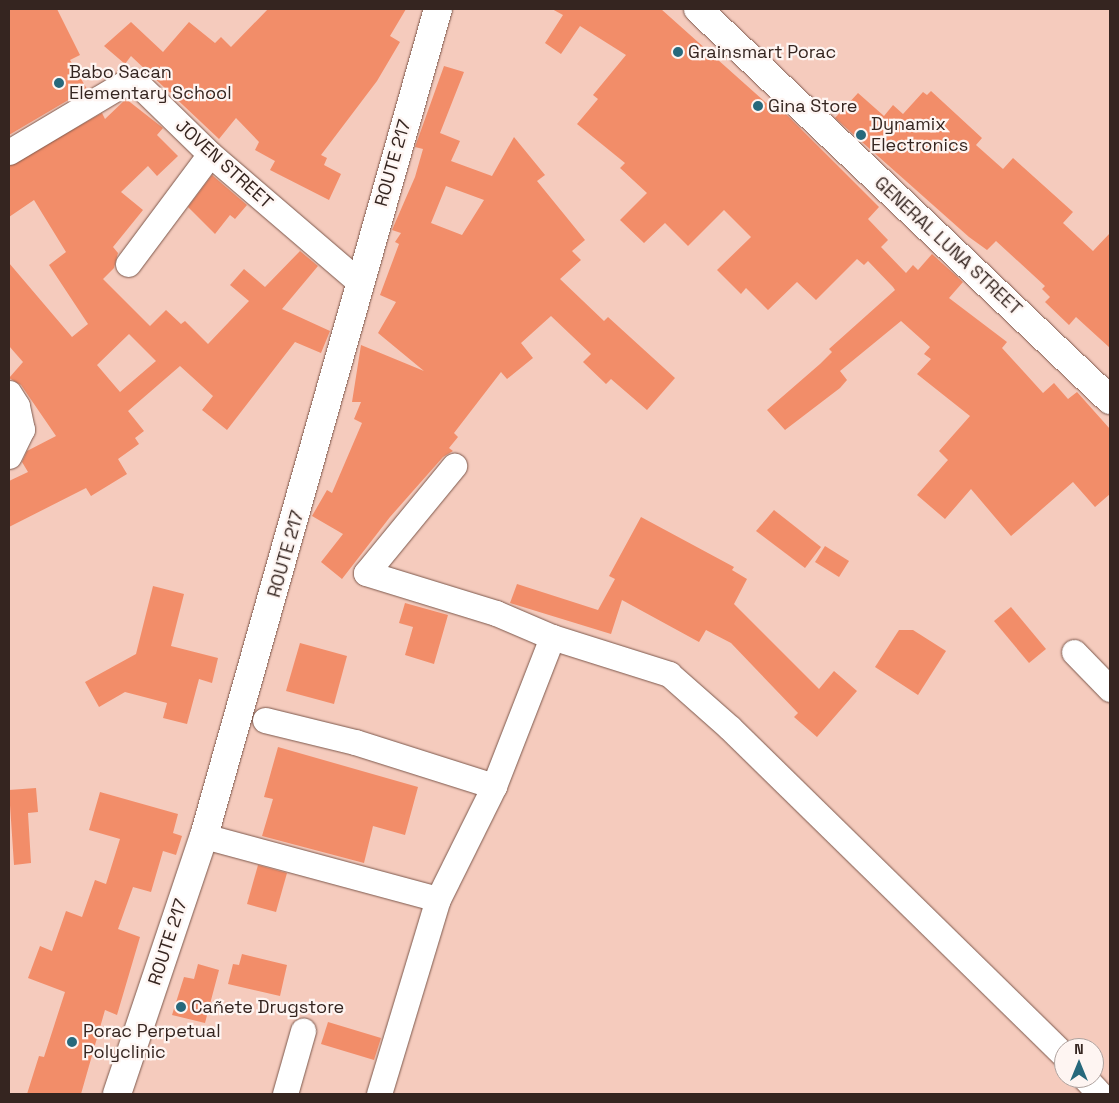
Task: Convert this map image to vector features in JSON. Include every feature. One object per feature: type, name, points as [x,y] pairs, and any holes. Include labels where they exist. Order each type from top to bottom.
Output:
[{"type":"main road","name":"ROUTE 217","points":[[117,1094],[204,836],[288,548],[358,281],[438,9]]},
{"type":"main road","name":"GENERAL LUNA STREET","points":[[700,9],[1110,400]]},
{"type":"street","name":"JOVEN STREET","points":[[9,152],[128,81],[138,84],[210,154],[358,281]]},
{"type":"street","points":[[128,264],[210,154]]},
{"type":"street","points":[[9,393],[17,406],[22,429],[9,456]]},
{"type":"street","points":[[454,466],[366,573],[496,613],[552,637],[669,674],[730,728],[1054,1045]]},
{"type":"street","points":[[380,1094],[438,899],[494,786],[552,637]]},
{"type":"street","points":[[1074,652],[1110,689]]},
{"type":"street","points":[[265,720],[355,742],[494,786]]},
{"type":"street","points":[[204,836],[438,899]]},
{"type":"street","points":[[285,1094],[303,1031]]},
{"type":"building","name":"Babo Sacan Elementary School","points":[[9,9],[57,9],[80,55],[70,60],[87,89],[9,135]]},
{"type":"building","points":[[268,9],[406,9],[390,36],[400,42],[377,81],[321,155],[327,158],[324,165],[341,174],[329,200],[270,170],[275,161],[255,150],[259,142],[236,118],[219,139],[131,56],[125,64],[104,46],[131,22],[163,52],[189,22],[215,43],[221,37],[231,47]]},
{"type":"building","points":[[552,9],[661,9],[773,109],[776,106],[788,116],[879,207],[868,219],[888,240],[881,247],[906,273],[913,265],[918,270],[932,254],[963,282],[949,298],[1007,342],[1002,348],[1043,393],[1054,383],[1068,399],[1077,392],[1110,429],[1110,494],[1095,507],[1073,482],[1011,536],[971,489],[945,519],[917,495],[948,460],[939,451],[970,416],[917,374],[931,359],[924,354],[930,347],[901,321],[840,371],[847,380],[840,388],[785,430],[767,410],[820,364],[832,352],[829,349],[895,290],[868,261],[864,265],[857,259],[816,300],[797,282],[768,310],[746,288],[741,294],[717,270],[751,237],[724,210],[688,246],[665,223],[644,243],[620,220],[647,193],[620,168],[625,163],[577,124],[598,99],[593,95],[626,55],[580,26],[561,54],[545,43],[563,15]]},
{"type":"building","points":[[444,66],[464,72],[440,133],[460,141],[451,161],[492,176],[514,137],[545,175],[537,181],[585,240],[572,251],[581,260],[560,279],[604,321],[608,317],[675,378],[647,410],[611,379],[606,384],[583,362],[591,354],[551,316],[521,343],[533,358],[507,379],[501,372],[454,433],[458,437],[449,448],[453,451],[443,457],[390,517],[342,579],[321,562],[343,534],[312,516],[327,490],[332,493],[362,423],[354,419],[361,402],[352,402],[361,345],[424,371],[378,333],[396,302],[380,295],[399,244],[395,242],[401,233],[392,230],[415,177],[423,149],[415,147]],"holes":[[[446,186],[484,200],[462,235],[431,223]]]},
{"type":"building","points":[[931,91],[982,138],[976,145],[1003,169],[1013,158],[1073,212],[1063,223],[1093,251],[1110,233],[1110,348],[1076,317],[1069,325],[1045,302],[1050,297],[1042,289],[1045,286],[996,241],[987,250],[969,237],[835,118],[858,93],[884,116],[893,105],[903,114],[923,92],[927,95]]},
{"type":"building","points":[[126,99],[163,128],[157,135],[178,156],[157,176],[148,166],[121,192],[143,210],[113,247],[118,253],[114,268],[103,279],[150,326],[166,310],[181,324],[185,321],[208,344],[249,301],[230,285],[244,269],[265,287],[300,251],[318,266],[282,309],[330,331],[321,353],[295,342],[227,430],[202,410],[213,396],[180,366],[128,411],[144,431],[135,438],[139,444],[118,459],[127,474],[91,496],[86,488],[9,527],[9,481],[28,472],[22,462],[27,451],[56,436],[21,385],[9,378],[23,362],[9,346],[9,263],[72,337],[88,324],[49,265],[66,252],[34,200],[9,217],[9,166],[102,113],[105,119]],"holes":[[[129,334],[156,361],[120,392],[97,365]]]},
{"type":"building","points":[[212,175],[247,205],[235,219],[230,215],[215,234],[188,207]]},
{"type":"building","points":[[774,510],[821,547],[805,568],[756,531]]},
{"type":"building","points":[[641,517],[734,567],[732,570],[747,579],[734,604],[819,689],[834,671],[857,691],[817,737],[794,717],[798,713],[731,643],[706,630],[699,642],[622,600],[611,634],[510,603],[517,584],[598,610],[615,579],[609,576]]},
{"type":"building","points":[[825,546],[849,561],[839,577],[815,562]]},
{"type":"building","points":[[153,586],[184,594],[171,646],[218,658],[212,683],[199,679],[187,724],[163,718],[167,703],[125,692],[99,707],[85,682],[136,654]]},
{"type":"building","points":[[405,603],[448,615],[434,664],[405,655],[413,627],[399,623]]},
{"type":"building","points":[[1011,607],[1046,649],[1029,663],[994,621]]},
{"type":"building","points":[[899,630],[913,630],[946,651],[918,695],[875,667]]},
{"type":"building","points":[[300,643],[347,656],[334,704],[286,691]]},
{"type":"building","points":[[278,747],[418,787],[405,835],[373,826],[364,863],[262,836],[273,799],[264,797]]},
{"type":"building","points":[[36,788],[38,812],[28,813],[31,863],[14,865],[9,790]]},
{"type":"building","points":[[100,792],[178,814],[173,833],[182,836],[176,855],[163,851],[151,892],[133,887],[118,929],[140,937],[117,1015],[105,1010],[81,1094],[27,1094],[39,1056],[44,1057],[65,992],[28,978],[40,946],[52,951],[66,911],[82,917],[95,880],[106,884],[120,839],[89,830]]},
{"type":"building","points":[[258,865],[287,873],[276,912],[247,904]]},
{"type":"building","points":[[242,954],[287,965],[280,996],[228,984],[233,964],[239,965]]},
{"type":"building","points":[[198,964],[219,970],[205,1023],[172,1015],[184,977],[194,979]]},
{"type":"building","points":[[328,1022],[381,1038],[374,1060],[321,1044]]},
{"type":"place","name":"Grainsmart Porac","points":[[678,52]]},
{"type":"place","name":"Babo Sacan Elementary School","points":[[59,83]]},
{"type":"place","name":"Gina Store","points":[[758,106]]},
{"type":"place","name":"Dynamix Electronics","points":[[861,135]]},
{"type":"place","name":"Cañete Drugstore","points":[[181,1007]]},
{"type":"place","name":"Porac Perpetual Polyclinic","points":[[72,1042]]}]
